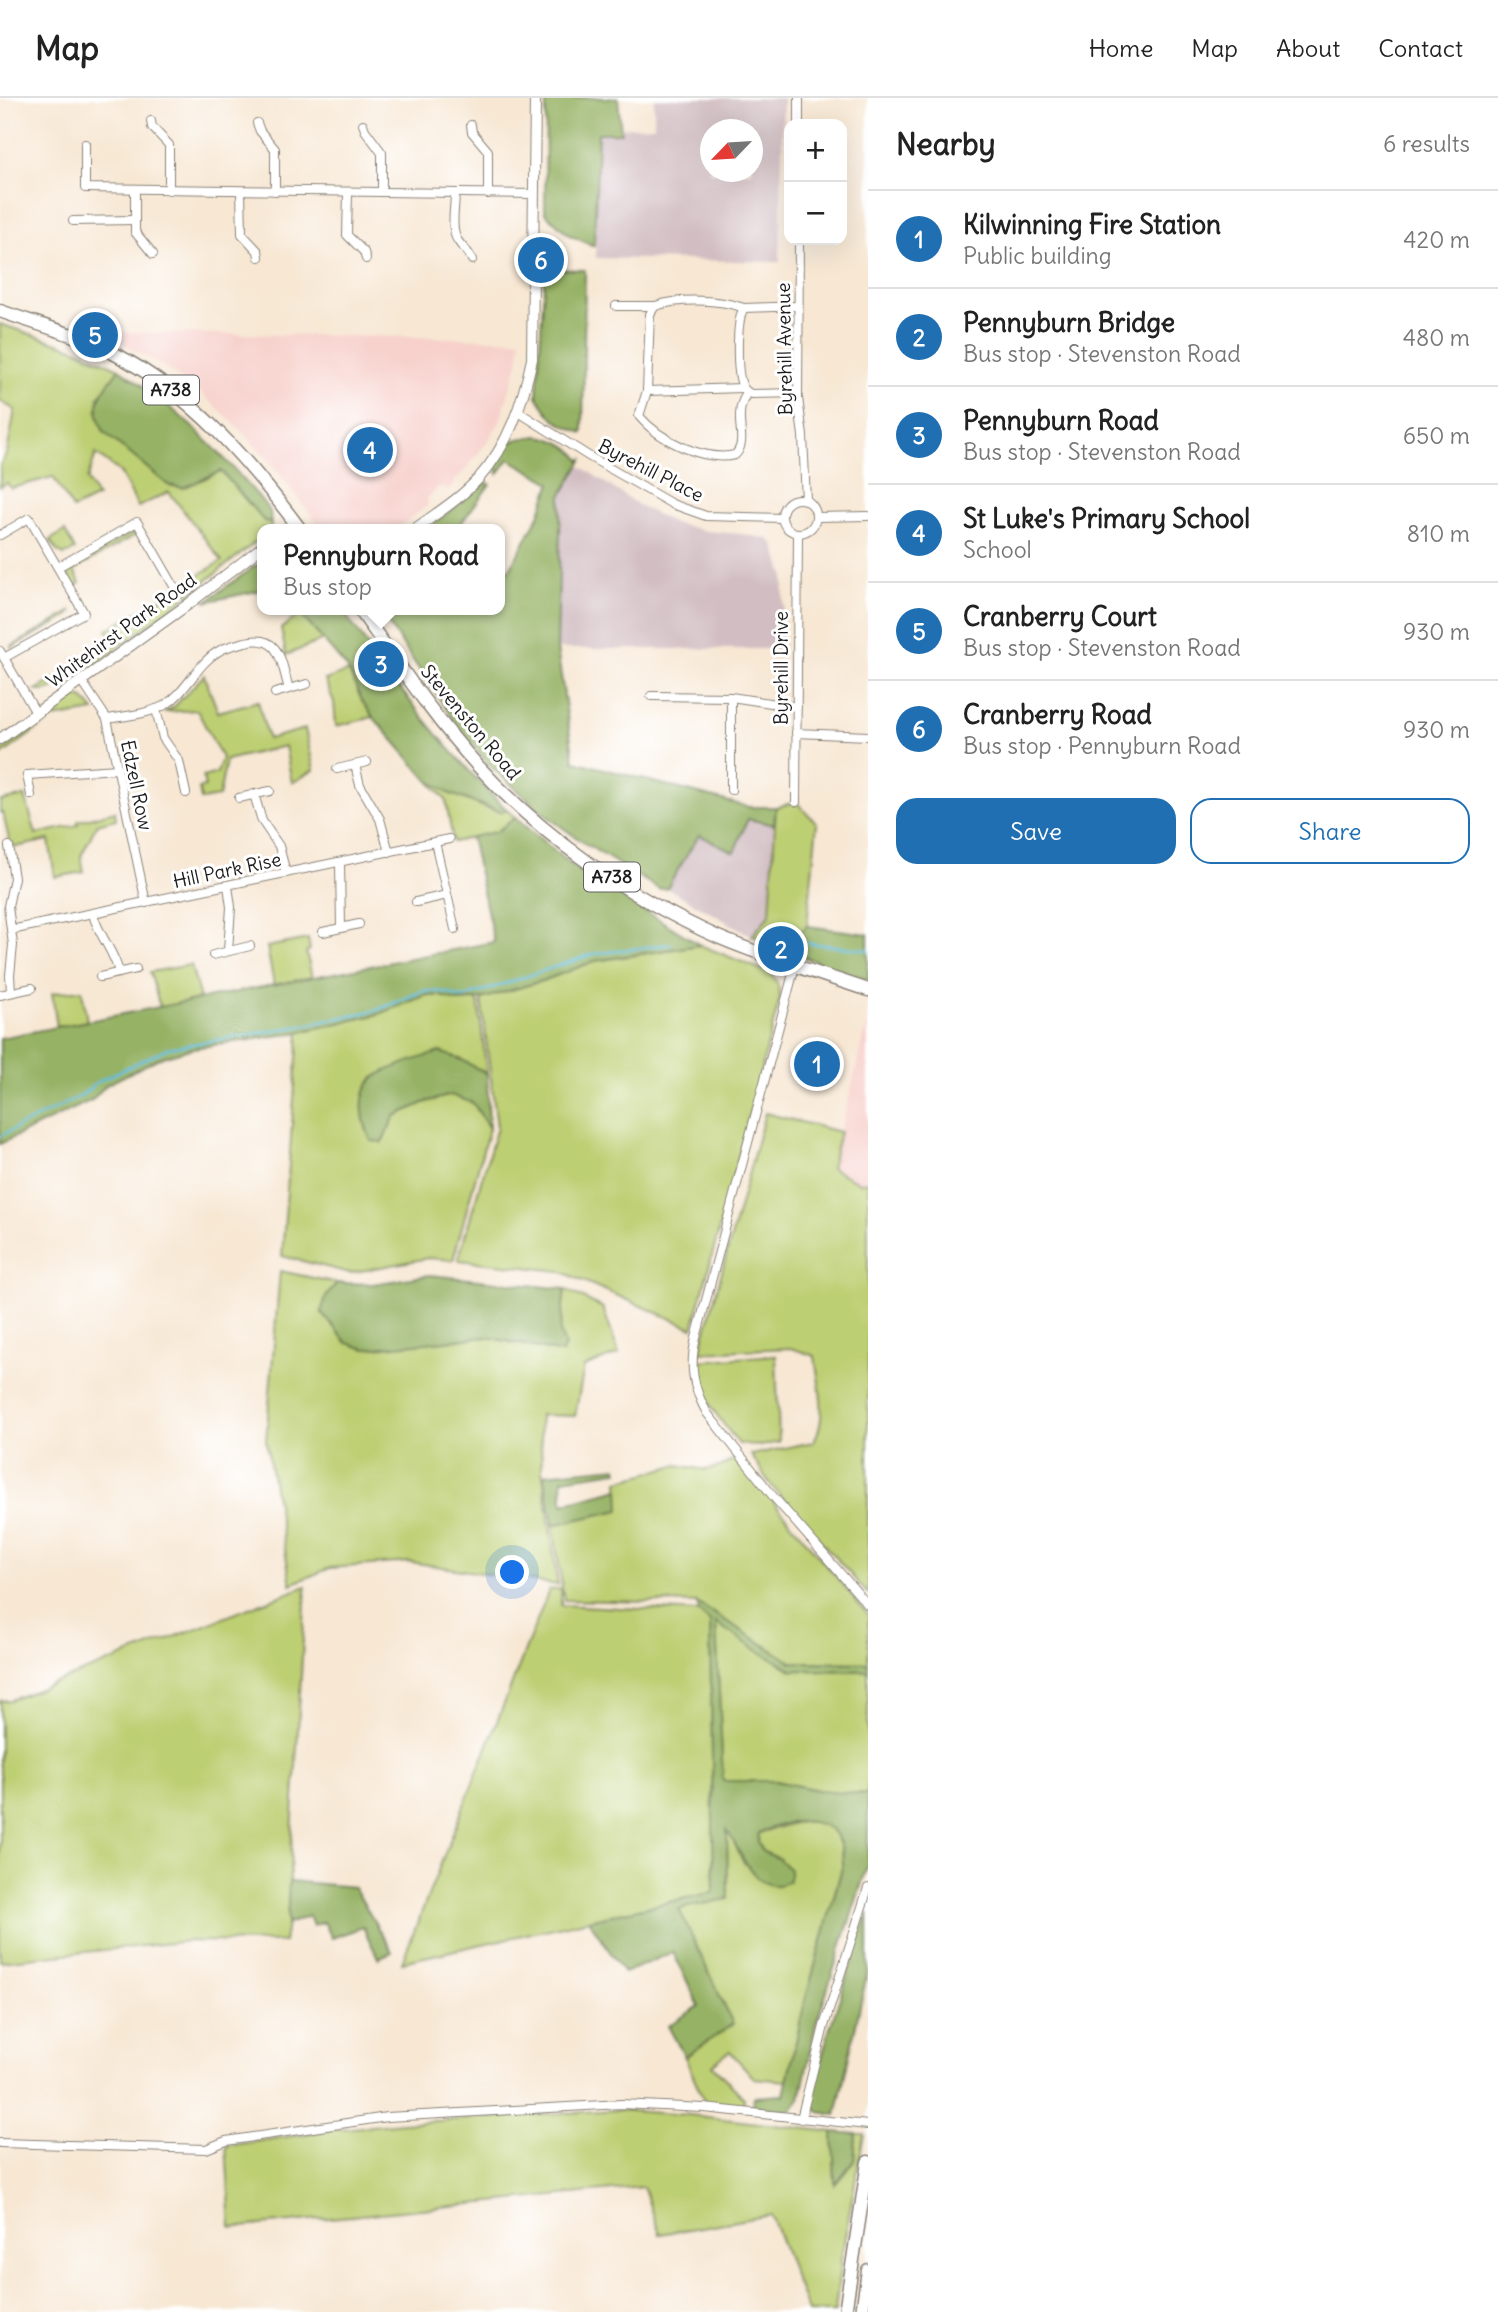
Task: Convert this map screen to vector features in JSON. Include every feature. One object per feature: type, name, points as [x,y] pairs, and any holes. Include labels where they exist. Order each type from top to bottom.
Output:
[{"type":"highway","name":"A738","points":[[0,311],[81,338],[144,370],[175,393],[233,446],[291,524]]},
{"type":"highway","name":"Stevenston Road","points":[[364,615],[477,766],[550,833],[581,857],[646,899],[694,925],[754,951],[868,990]]},
{"type":"highway","points":[[845,2312],[868,2162]]},
{"type":"highway","points":[[862,2312],[868,2270]]},
{"type":"street","points":[[421,524],[478,478],[506,439],[532,359],[535,98]]},
{"type":"street","points":[[799,98],[799,119]]},
{"type":"street","points":[[150,121],[152,127],[169,145],[169,190]]},
{"type":"street","points":[[257,123],[275,149],[275,191]]},
{"type":"street","points":[[363,124],[382,153],[382,192]]},
{"type":"street","points":[[471,125],[472,132],[488,151],[488,194]]},
{"type":"street","points":[[85,144],[85,188],[534,194]]},
{"type":"street","points":[[135,190],[135,232],[153,254]]},
{"type":"street","points":[[241,191],[242,234],[258,251],[259,257]]},
{"type":"street","points":[[348,192],[347,235],[364,252],[366,258]]},
{"type":"street","points":[[455,193],[454,234],[472,260]]},
{"type":"street","points":[[73,221],[134,220]]},
{"type":"street","name":"Byrehill Avenue","points":[[799,245],[798,393],[806,500]]},
{"type":"street","points":[[617,306],[655,306],[687,302],[744,308],[798,306]]},
{"type":"street","points":[[655,306],[650,314],[647,391],[639,416],[650,426],[696,453],[726,457],[735,455],[741,445],[740,416],[745,390],[739,365],[739,333],[741,312],[744,308]]},
{"type":"street","points":[[647,391],[745,390],[751,394],[798,393]]},
{"type":"street","name":"Byrehill Place","points":[[517,411],[672,504],[706,516],[782,517]]},
{"type":"street","points":[[806,500],[813,506],[817,517],[812,528],[798,534],[786,528],[783,511],[789,502],[806,500]]},
{"type":"street","points":[[817,517],[868,516]]},
{"type":"street","points":[[0,535],[29,518],[84,613],[2,655],[36,713]]},
{"type":"street","points":[[58,567],[137,522],[175,588]]},
{"type":"street","name":"Byrehill Drive","points":[[796,802],[798,534]]},
{"type":"street","name":"Whitehirst Park Road","points":[[0,739],[190,603],[257,551]]},
{"type":"street","points":[[107,719],[156,709],[172,700],[215,653],[254,640],[268,642],[274,647],[289,689]]},
{"type":"street","name":"Edzell Row","points":[[81,680],[107,719],[146,903]]},
{"type":"street","points":[[275,693],[307,684]]},
{"type":"street","points":[[651,696],[731,697],[797,707]]},
{"type":"street","points":[[731,697],[732,790]]},
{"type":"street","points":[[156,709],[163,738],[179,761],[186,793]]},
{"type":"street","points":[[796,733],[868,736]]},
{"type":"street","points":[[337,769],[367,762]]},
{"type":"street","points":[[355,765],[360,785],[380,819],[389,852]]},
{"type":"street","points":[[31,795],[27,775],[117,769]]},
{"type":"street","points":[[239,798],[270,791]]},
{"type":"street","points":[[254,794],[262,821],[279,846],[286,873]]},
{"type":"street","name":"Hill Park Rise","points":[[11,930],[449,839]]},
{"type":"street","points":[[435,842],[455,929]]},
{"type":"street","points":[[9,846],[14,878],[8,906],[13,946],[11,992]]},
{"type":"street","points":[[340,862],[341,928]]},
{"type":"street","points":[[228,886],[231,907],[228,951]]},
{"type":"street","points":[[416,902],[447,895]]},
{"type":"street","points":[[93,914],[97,928],[118,964],[120,973]]},
{"type":"street","points":[[323,932],[359,925]]},
{"type":"street","points":[[213,955],[250,946]]},
{"type":"street","points":[[795,966],[696,1338],[692,1375],[699,1399],[707,1413],[772,1495],[868,1605]]},
{"type":"street","points":[[100,977],[136,969]]},
{"type":"street","points":[[0,995],[32,988]]},
{"type":"street","points":[[801,2119],[824,2026],[868,1888]]},
{"type":"street","points":[[0,2143],[206,2149],[226,2141],[387,2117],[621,2104],[704,2108],[868,2125]]},
{"type":"shaded area","points":[[654,98],[783,98],[780,262],[596,258],[594,129],[654,126]]},
{"type":"shaded area","points":[[101,332],[521,340],[518,363],[500,421],[487,443],[448,490],[439,487],[428,497],[427,506],[403,524],[318,524],[266,457],[231,420],[196,389],[160,364]]},
{"type":"shaded area","points":[[579,465],[641,507],[674,523],[706,531],[768,539],[774,544],[784,575],[783,649],[557,649],[561,496]]},
{"type":"shaded area","points":[[748,819],[774,825],[770,914],[752,936],[667,888],[699,834]]},
{"type":"shaded area","points":[[868,1022],[868,1182],[860,1183],[831,1168]]},
{"type":"green space","points":[[546,98],[618,98],[621,133],[598,133],[594,246],[569,235],[545,213]]},
{"type":"green space","points":[[545,269],[585,270],[583,433],[555,420],[537,396]]},
{"type":"green space","points":[[0,324],[76,349],[119,369],[98,398],[183,488],[221,471],[263,520],[271,524],[257,524],[257,541],[188,595],[181,586],[222,561],[169,492],[138,507],[120,472],[96,454],[87,480],[97,497],[73,509],[53,477],[11,488],[7,483],[0,487],[0,465],[7,453],[15,410],[0,401]]},
{"type":"green space","points":[[119,369],[161,400],[218,452],[270,511],[271,524],[263,520],[221,471],[183,488],[168,485],[104,432],[98,405],[103,391]]},
{"type":"green space","points":[[538,436],[550,439],[572,451],[580,460],[583,459],[561,496],[557,649],[574,761],[749,807],[776,807],[774,825],[748,819],[734,852],[699,835],[667,888],[659,889],[584,843],[548,817],[489,765],[452,718],[382,615],[505,615],[505,568],[509,571],[539,515],[551,483],[509,459],[498,474],[500,455],[517,439]]},
{"type":"green space","points":[[487,482],[490,484],[461,524],[433,524]]},
{"type":"green space","points":[[65,531],[75,550],[64,555],[57,551],[50,540]]},
{"type":"green space","points":[[133,532],[137,534],[74,570],[80,583],[74,587],[68,574],[72,566]]},
{"type":"green space","points":[[257,565],[257,591],[205,602]]},
{"type":"green space","points":[[178,589],[184,599],[87,670],[81,668],[54,688],[36,690],[94,657],[113,642],[107,630]]},
{"type":"green space","points":[[72,611],[67,617],[11,648],[11,647]]},
{"type":"green space","points":[[301,615],[323,640],[286,655],[281,629]]},
{"type":"green space","points":[[301,615],[346,615],[420,713],[506,809],[501,812],[448,793],[427,779],[373,717],[362,701],[348,669]]},
{"type":"green space","points":[[349,671],[373,717],[336,726],[334,702],[325,680]]},
{"type":"green space","points":[[204,675],[218,712],[258,701],[268,739],[305,729],[314,770],[292,783],[285,746],[226,760],[219,797],[201,800],[199,788],[205,787],[203,777],[217,773],[222,758],[197,710],[164,712],[174,707]]},
{"type":"green space","points":[[79,697],[94,711],[53,718],[0,756],[3,749]]},
{"type":"green space","points":[[427,779],[481,806],[500,812],[506,809],[515,818],[496,832],[453,842],[446,800]]},
{"type":"green space","points":[[25,796],[36,834],[78,825],[78,821],[115,811],[116,819],[97,824],[81,856],[84,872],[55,877],[49,840],[16,847],[10,844],[3,813],[0,813],[0,801]]},
{"type":"green space","points":[[796,802],[817,823],[807,926],[785,947],[752,936],[770,914],[776,807]]},
{"type":"green space","points":[[515,818],[573,866],[700,945],[595,961],[545,980],[481,999],[456,1001],[426,995],[379,1014],[294,1033],[193,1048],[159,1058],[106,1085],[92,1100],[0,1144],[0,1038],[494,942],[471,837],[496,832]]},
{"type":"green space","points":[[807,926],[868,934],[868,980],[795,954],[785,947]]},
{"type":"green space","points":[[308,939],[310,950],[306,952],[312,977],[274,985],[267,947]]},
{"type":"green space","points":[[700,945],[772,974],[778,985],[780,998],[693,1328],[560,1271],[458,1260],[497,1127],[481,999],[545,980],[595,961]]},
{"type":"green space","points":[[191,965],[200,999],[160,1007],[150,972]]},
{"type":"green space","points":[[82,990],[87,1021],[57,1027],[52,993]]},
{"type":"green space","points":[[426,995],[456,1001],[478,1000],[487,1074],[440,1052],[392,1069],[373,1079],[382,1142],[395,1116],[426,1102],[452,1095],[473,1102],[489,1128],[453,1260],[428,1258],[350,1273],[282,1256],[299,1032],[379,1014]]},
{"type":"green space","points":[[440,1052],[487,1074],[489,1128],[473,1103],[451,1095],[426,1102],[395,1116],[382,1142],[371,1141],[363,1101],[364,1093],[373,1079],[405,1063]]},
{"type":"green space","points":[[765,1113],[840,1132],[831,1168],[860,1183],[868,1182],[868,1594],[770,1484],[751,1455],[813,1442],[818,1433],[821,1412],[815,1356],[791,1348],[700,1352]]},
{"type":"green space","points":[[280,1271],[337,1283],[326,1297],[440,1341],[487,1337],[562,1353],[565,1345],[560,1332],[565,1289],[603,1308],[619,1354],[584,1367],[575,1416],[540,1415],[542,1469],[558,1585],[410,1562],[330,1568],[291,1584],[266,1441]]},
{"type":"green space","points":[[430,1275],[565,1289],[560,1332],[565,1345],[562,1353],[487,1337],[365,1349],[347,1343],[321,1312],[326,1297],[337,1283],[373,1284]]},
{"type":"green space","points":[[776,1355],[779,1442],[761,1446],[739,1444],[705,1395],[698,1361]]},
{"type":"green space","points":[[737,1458],[868,1615],[868,1663],[792,1662],[697,1603],[564,1600],[553,1525],[619,1509],[618,1481],[677,1465],[706,1470],[720,1467]]},
{"type":"green space","points":[[617,1467],[618,1471],[562,1479],[563,1504],[619,1489],[620,1510],[553,1525],[544,1474]]},
{"type":"green space","points":[[306,1586],[284,1942],[190,1941],[0,1961],[0,1701],[11,1700]]},
{"type":"green space","points":[[561,1589],[561,1605],[699,1612],[710,1621],[714,1892],[402,1962],[549,1590]]},
{"type":"green space","points":[[697,1603],[792,1662],[868,1663],[868,1671],[792,1670],[716,1623],[723,1781],[775,1781],[823,1791],[868,1794],[868,1864],[816,2024],[800,2099],[791,2111],[752,2106],[754,2097],[784,2095],[805,2002],[843,1864],[841,1847],[835,1835],[826,1827],[801,1822],[787,1823],[759,1833],[758,1842],[763,1852],[778,1858],[790,1870],[790,1881],[778,1885],[768,1884],[751,1870],[727,1830],[728,1899],[679,1909],[733,2024],[685,2057],[668,2026],[699,2006],[673,1952],[624,1973],[589,1920],[714,1892],[710,1622],[699,1612]]},
{"type":"green space","points":[[716,1622],[753,1648],[792,1670],[868,1671],[868,1794],[823,1791],[775,1781],[723,1781]]},
{"type":"green space","points":[[818,1821],[837,1839],[842,1850],[843,1864],[805,2002],[787,2081],[754,2078],[730,2051],[712,2065],[744,2098],[743,2106],[705,2103],[685,2057],[732,2023],[678,1908],[728,1899],[727,1827],[744,1864],[778,1858],[763,1852],[758,1842],[759,1833],[794,1823]]},
{"type":"green space","points":[[289,1881],[354,1887],[392,1952],[378,1958],[363,1927],[332,1938],[324,1922],[313,1926],[309,1916],[287,1924]]},
{"type":"green space","points":[[868,1913],[868,1970],[836,2115],[819,2112],[813,2106],[812,2095],[829,2031]]},
{"type":"green space","points":[[616,2110],[690,2115],[833,2132],[835,2184],[854,2161],[856,2134],[864,2134],[841,2259],[835,2312],[808,2312],[771,2215],[660,2234],[643,2187],[231,2228],[226,2146],[331,2130],[403,2123]]},
{"type":"green space","points":[[833,2132],[856,2134],[854,2161],[835,2184]]},
{"type":"waterway","points":[[807,943],[868,950]]},
{"type":"waterway","points":[[0,1136],[81,1096],[97,1082],[168,1048],[301,1026],[377,1010],[423,991],[444,992],[462,998],[594,954],[671,944]]},
{"type":"place","name":"Cranberry Road","points":[[541,260]]},
{"type":"place","name":"Cranberry Court","points":[[95,335]]},
{"type":"place","name":"St Luke's Primary School","points":[[370,450]]},
{"type":"place","name":"Pennyburn Road","points":[[381,664]]},
{"type":"place","name":"Pennyburn Bridge","points":[[781,949]]},
{"type":"place","name":"Kilwinning Fire Station","points":[[817,1064]]}]
